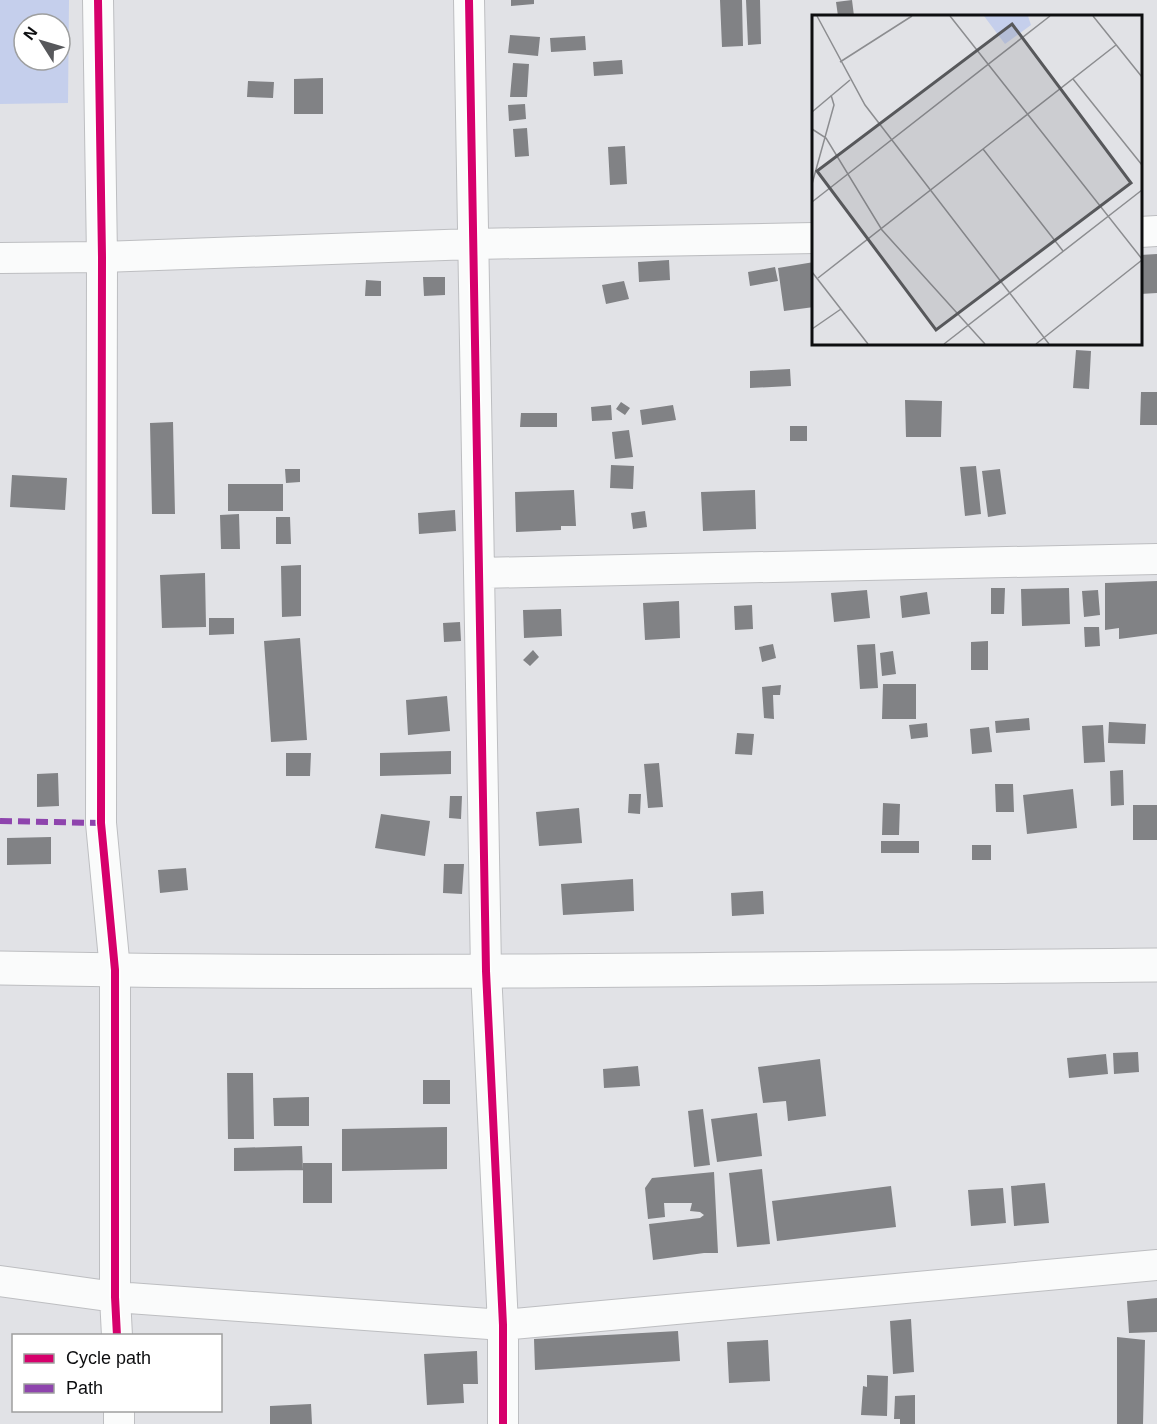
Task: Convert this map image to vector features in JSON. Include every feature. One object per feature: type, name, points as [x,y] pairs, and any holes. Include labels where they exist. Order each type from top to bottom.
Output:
[{"type":"main road","points":[[0,968],[486,971],[1157,965]]},
{"type":"street","points":[[98,0],[102,257],[101,823],[115,970],[117,1334]]},
{"type":"street","points":[[469,0],[486,971],[503,1325],[503,1424]]},
{"type":"street","points":[[0,258],[102,257],[473,244],[812,238]]},
{"type":"street","points":[[479,573],[1157,560]]},
{"type":"street","points":[[0,1281],[115,1297],[503,1325],[1157,1265]]},
{"type":"shaded area","points":[[0,0],[69,0],[69,12],[12,12],[12,72],[68,72],[68,103],[0,104]]},
{"type":"building","points":[[511,0],[534,0],[534,4],[511,6]]},
{"type":"building","points":[[720,0],[742,0],[743,46],[722,47]]},
{"type":"building","points":[[746,0],[760,0],[761,44],[748,45]]},
{"type":"building","points":[[852,0],[854,15],[838,15],[836,2]]},
{"type":"building","points":[[510,35],[540,37],[538,56],[508,53]]},
{"type":"building","points":[[585,36],[586,50],[551,52],[550,38]]},
{"type":"building","points":[[622,60],[623,74],[594,76],[593,62]]},
{"type":"building","points":[[513,63],[529,64],[527,97],[510,97]]},
{"type":"building","points":[[323,78],[323,114],[294,114],[294,79]]},
{"type":"building","points":[[248,81],[274,82],[273,98],[247,97]]},
{"type":"building","points":[[525,104],[526,119],[509,121],[508,105]]},
{"type":"building","points":[[527,128],[529,156],[515,157],[513,129]]},
{"type":"building","points":[[625,146],[627,184],[610,185],[608,147]]},
{"type":"building","points":[[1157,254],[1157,293],[1142,294],[1142,255]]},
{"type":"building","points":[[669,260],[670,280],[639,282],[638,262]]},
{"type":"building","points":[[812,262],[812,307],[784,311],[778,268]]},
{"type":"building","points":[[775,267],[778,281],[750,286],[748,272]]},
{"type":"building","points":[[423,277],[445,277],[445,295],[424,296]]},
{"type":"building","points":[[366,280],[381,281],[381,296],[365,296]]},
{"type":"building","points":[[624,281],[629,299],[606,304],[602,285]]},
{"type":"building","points":[[1076,350],[1091,351],[1089,389],[1073,388]]},
{"type":"building","points":[[790,369],[791,386],[750,388],[750,371]]},
{"type":"building","points":[[1141,392],[1157,392],[1157,425],[1140,425]]},
{"type":"building","points":[[905,400],[942,401],[941,437],[906,437]]},
{"type":"building","points":[[621,402],[630,408],[625,415],[616,409]]},
{"type":"building","points":[[611,405],[612,420],[592,421],[591,407]]},
{"type":"building","points":[[673,405],[676,420],[642,425],[640,410]]},
{"type":"building","points":[[521,413],[557,413],[557,427],[520,427]]},
{"type":"building","points":[[173,422],[175,514],[152,514],[150,423]]},
{"type":"building","points":[[790,426],[807,426],[807,441],[790,441]]},
{"type":"building","points":[[629,430],[633,457],[615,459],[612,432]]},
{"type":"building","points":[[611,465],[634,466],[633,489],[610,488]]},
{"type":"building","points":[[976,466],[981,514],[965,516],[960,467]]},
{"type":"building","points":[[285,469],[300,469],[300,482],[286,483]]},
{"type":"building","points":[[1000,469],[1006,514],[988,517],[982,471]]},
{"type":"building","points":[[12,475],[67,478],[65,510],[10,507]]},
{"type":"building","points":[[228,484],[283,484],[283,511],[228,511]]},
{"type":"building","points":[[574,490],[576,526],[561,526],[561,530],[516,532],[515,492]]},
{"type":"building","points":[[755,490],[756,529],[703,531],[701,492]]},
{"type":"building","points":[[455,510],[456,531],[419,534],[418,513]]},
{"type":"building","points":[[645,511],[647,527],[633,529],[631,513]]},
{"type":"building","points":[[239,514],[240,549],[221,549],[220,515]]},
{"type":"building","points":[[276,517],[290,517],[291,544],[276,544]]},
{"type":"building","points":[[301,565],[301,616],[282,617],[281,566]]},
{"type":"building","points":[[205,573],[206,627],[162,628],[160,575]]},
{"type":"building","points":[[1157,581],[1157,634],[1119,639],[1119,628],[1105,630],[1105,583]]},
{"type":"building","points":[[991,588],[1005,588],[1004,614],[991,614]]},
{"type":"building","points":[[1069,588],[1070,624],[1022,626],[1021,589]]},
{"type":"building","points":[[867,590],[870,618],[834,622],[831,593]]},
{"type":"building","points":[[1098,590],[1100,615],[1084,617],[1082,591]]},
{"type":"building","points":[[927,592],[930,614],[902,618],[900,596]]},
{"type":"building","points":[[679,601],[680,638],[645,640],[643,603]]},
{"type":"building","points":[[752,605],[753,629],[735,630],[734,606]]},
{"type":"building","points":[[561,609],[562,636],[524,638],[523,610]]},
{"type":"building","points":[[209,618],[234,618],[234,634],[209,635]]},
{"type":"building","points":[[460,622],[461,641],[444,642],[443,623]]},
{"type":"building","points":[[1084,627],[1099,627],[1100,646],[1085,647]]},
{"type":"building","points":[[300,638],[307,740],[271,742],[264,641]]},
{"type":"building","points":[[988,641],[988,670],[971,670],[971,642]]},
{"type":"building","points":[[773,644],[776,658],[762,662],[759,647]]},
{"type":"building","points":[[875,644],[878,688],[860,689],[857,645]]},
{"type":"building","points":[[533,650],[539,657],[530,666],[523,660]]},
{"type":"building","points":[[893,651],[896,674],[882,676],[880,653]]},
{"type":"building","points":[[883,684],[916,684],[916,719],[882,719]]},
{"type":"building","points":[[781,685],[780,695],[773,695],[774,719],[764,718],[762,687]]},
{"type":"building","points":[[447,696],[450,731],[408,735],[406,700]]},
{"type":"building","points":[[1029,718],[1030,730],[996,733],[995,721]]},
{"type":"building","points":[[1109,722],[1146,724],[1145,744],[1108,743]]},
{"type":"building","points":[[927,723],[928,737],[911,739],[909,725]]},
{"type":"building","points":[[1103,725],[1105,762],[1084,763],[1082,726]]},
{"type":"building","points":[[989,727],[992,752],[972,754],[970,729]]},
{"type":"building","points":[[737,733],[754,734],[752,755],[735,754]]},
{"type":"building","points":[[451,751],[451,774],[380,776],[380,753]]},
{"type":"building","points":[[286,753],[311,753],[310,776],[286,776]]},
{"type":"building","points":[[659,763],[663,807],[648,808],[644,764]]},
{"type":"building","points":[[1123,770],[1124,805],[1111,806],[1110,771]]},
{"type":"building","points":[[58,773],[59,806],[37,807],[37,774]]},
{"type":"building","points":[[995,784],[1013,784],[1014,812],[996,812]]},
{"type":"building","points":[[1073,789],[1077,828],[1027,834],[1023,795]]},
{"type":"building","points":[[629,794],[641,794],[640,814],[628,813]]},
{"type":"building","points":[[450,796],[462,796],[461,819],[449,818]]},
{"type":"building","points":[[883,803],[900,804],[899,835],[882,835]]},
{"type":"building","points":[[1133,805],[1157,805],[1157,840],[1133,840]]},
{"type":"building","points":[[579,808],[582,843],[539,846],[536,812]]},
{"type":"building","points":[[381,814],[430,821],[425,856],[375,848]]},
{"type":"building","points":[[51,837],[51,864],[7,865],[7,838]]},
{"type":"building","points":[[881,841],[919,841],[919,853],[881,853]]},
{"type":"building","points":[[972,845],[991,845],[991,860],[972,860]]},
{"type":"building","points":[[444,864],[464,864],[462,894],[443,893]]},
{"type":"building","points":[[186,868],[188,890],[160,893],[158,870]]},
{"type":"building","points":[[633,879],[634,911],[563,915],[561,884]]},
{"type":"building","points":[[763,891],[764,914],[732,916],[731,893]]},
{"type":"building","points":[[1138,1052],[1139,1072],[1114,1074],[1113,1053]]},
{"type":"building","points":[[1106,1054],[1108,1074],[1069,1078],[1067,1058]]},
{"type":"building","points":[[820,1059],[826,1116],[788,1121],[786,1101],[763,1103],[758,1067]]},
{"type":"building","points":[[638,1066],[640,1086],[604,1088],[603,1069]]},
{"type":"building","points":[[227,1073],[253,1073],[254,1139],[228,1139]]},
{"type":"building","points":[[423,1080],[450,1080],[450,1104],[423,1104]]},
{"type":"building","points":[[309,1097],[309,1126],[274,1126],[273,1098]]},
{"type":"building","points":[[703,1109],[710,1165],[694,1167],[688,1111]]},
{"type":"building","points":[[757,1113],[762,1156],[717,1162],[711,1119]]},
{"type":"building","points":[[447,1127],[447,1169],[342,1171],[342,1129]]},
{"type":"building","points":[[302,1146],[303,1170],[234,1171],[234,1148]]},
{"type":"building","points":[[303,1163],[332,1163],[332,1203],[303,1203]]},
{"type":"building","points":[[762,1169],[770,1244],[737,1247],[729,1173]]},
{"type":"building","points":[[714,1172],[718,1253],[653,1260],[649,1224],[700,1218],[704,1215],[690,1211],[692,1203],[664,1203],[665,1217],[648,1219],[645,1188],[652,1178]]},
{"type":"building","points":[[1045,1183],[1049,1223],[1014,1226],[1011,1186]]},
{"type":"building","points":[[891,1186],[896,1227],[777,1241],[772,1201]]},
{"type":"building","points":[[1003,1188],[1006,1223],[971,1226],[968,1190]]},
{"type":"building","points":[[1157,1298],[1157,1332],[1129,1333],[1127,1301]]},
{"type":"building","points":[[911,1319],[914,1372],[893,1374],[890,1321]]},
{"type":"building","points":[[678,1331],[680,1361],[535,1370],[534,1339]]},
{"type":"building","points":[[1117,1337],[1145,1340],[1143,1424],[1117,1424]]},
{"type":"building","points":[[768,1340],[770,1381],[729,1383],[727,1342]]},
{"type":"building","points":[[477,1351],[478,1384],[463,1384],[464,1403],[427,1405],[424,1354]]},
{"type":"building","points":[[867,1375],[888,1376],[887,1416],[861,1415],[863,1386],[867,1387]]},
{"type":"building","points":[[915,1395],[915,1424],[900,1424],[900,1419],[894,1419],[895,1396]]},
{"type":"building","points":[[311,1404],[312,1424],[270,1424],[270,1406]]},
{"type":"marked path","points":[[0,821],[101,823]]},
{"type":"cycle path","points":[[98,0],[102,257],[101,823],[115,970],[117,1334]]},
{"type":"cycle path","points":[[469,0],[486,971],[503,1325],[503,1424]]}]
